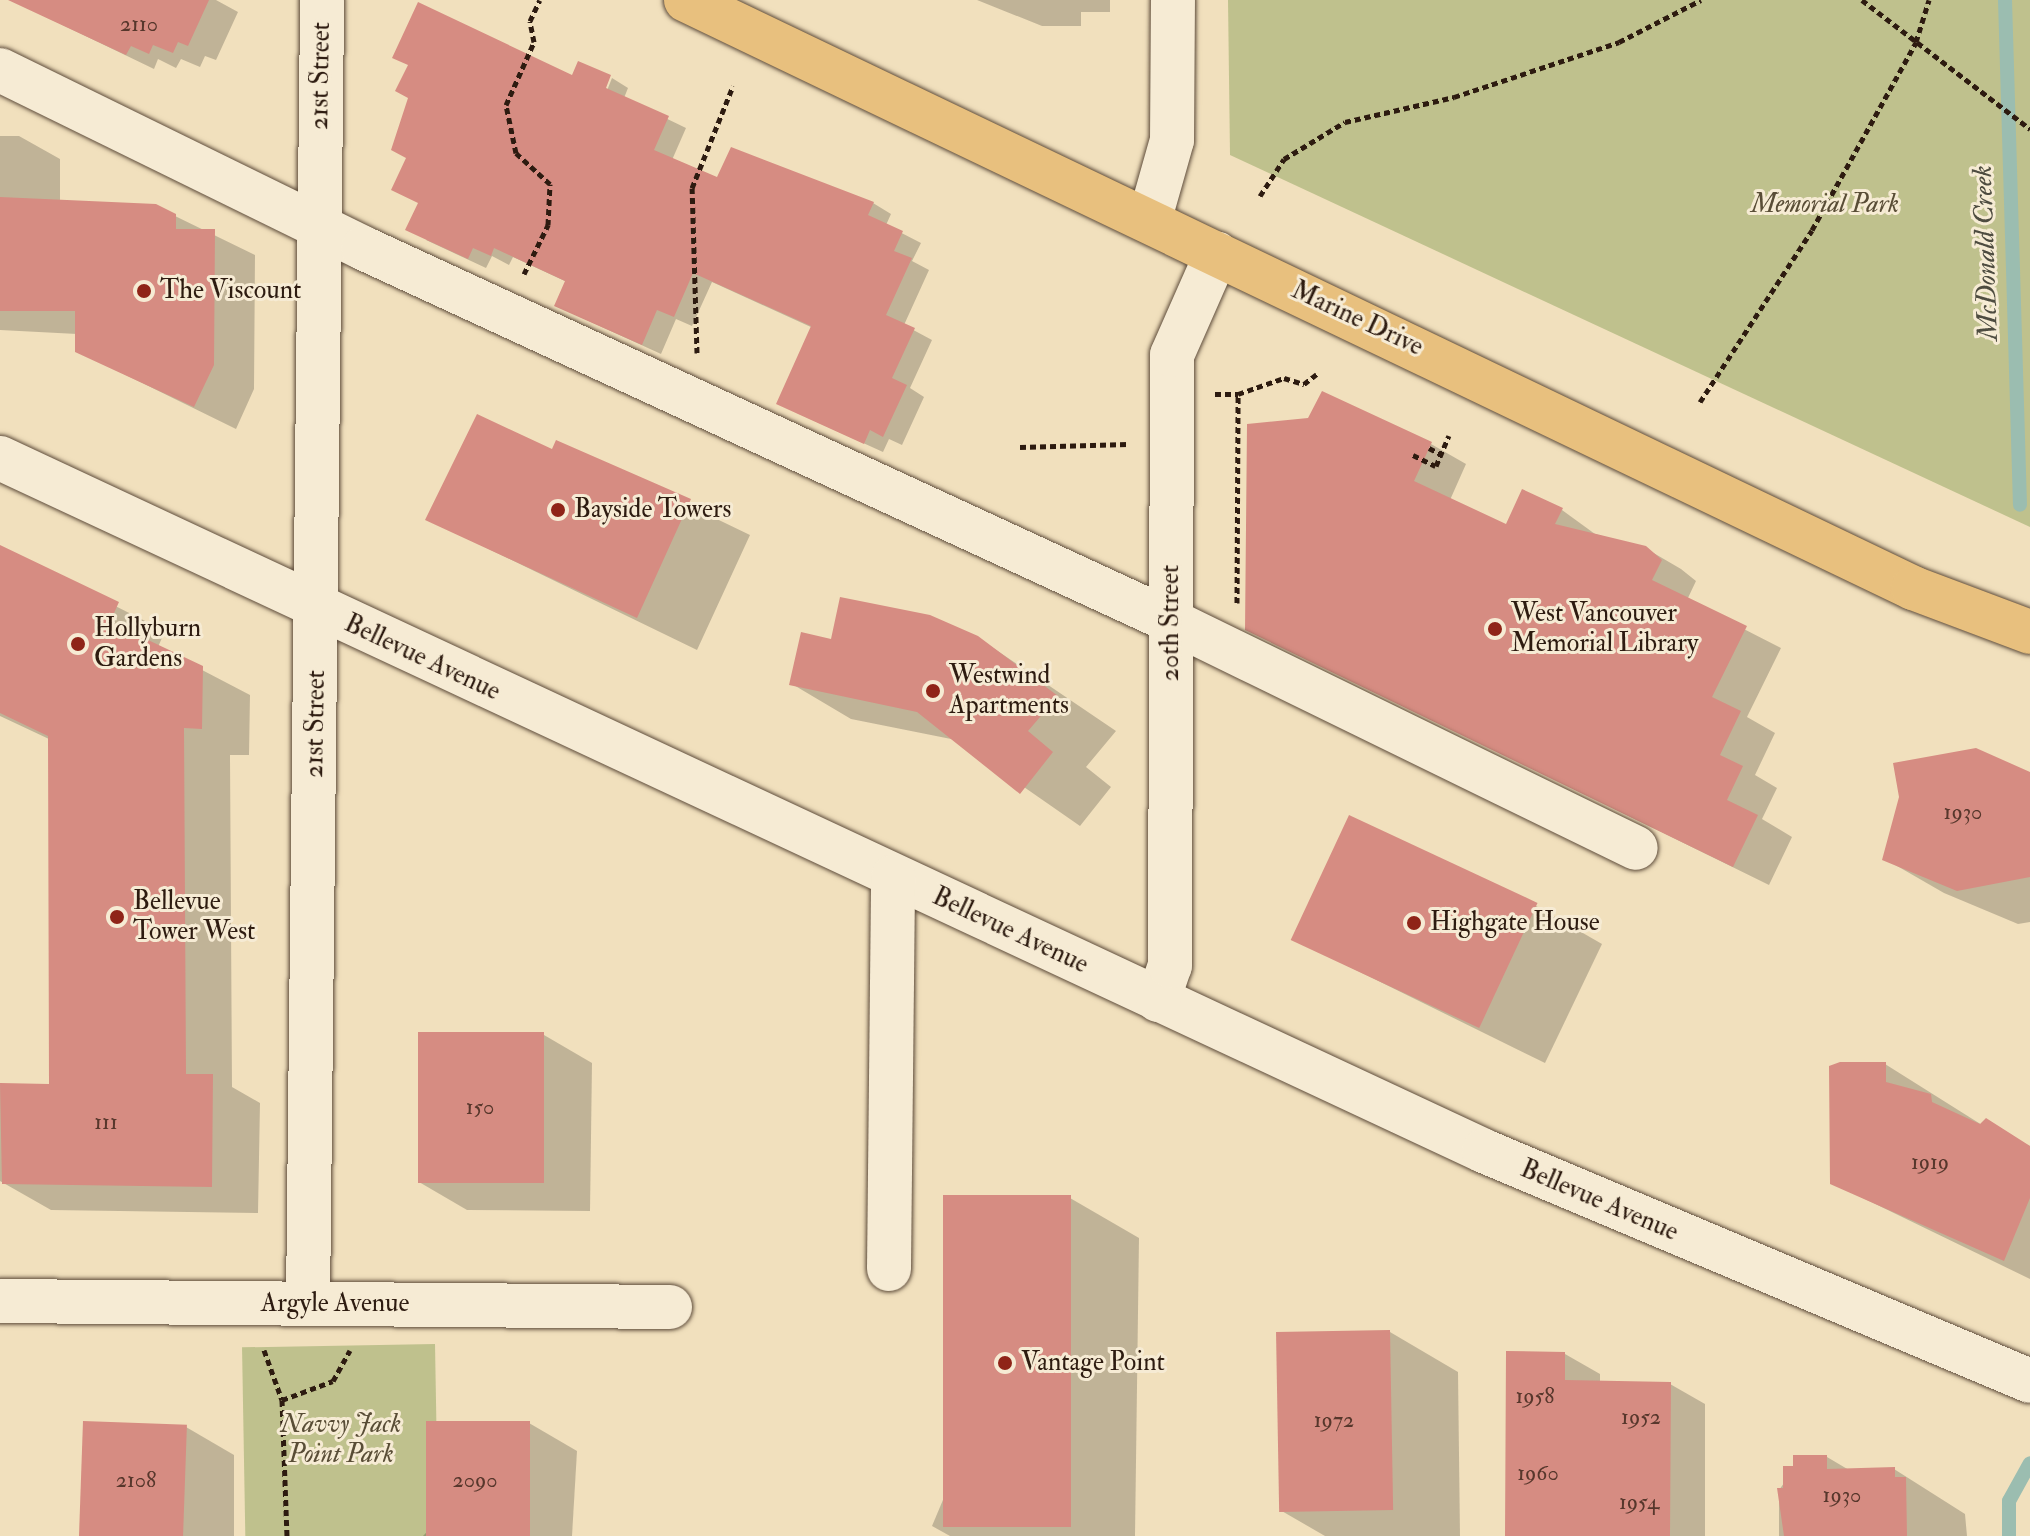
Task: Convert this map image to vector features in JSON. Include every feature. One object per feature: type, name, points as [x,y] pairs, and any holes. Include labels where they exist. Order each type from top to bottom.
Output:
[{"type":"main road","name":"Marine Drive","points":[[686,0],[1150,218],[1913,588],[2030,632]]},
{"type":"street","name":"21st Street","points":[[308,1304],[322,0]]},
{"type":"street","points":[[1150,218],[1172,140],[1173,0]]},
{"type":"street","points":[[0,70],[319,224],[1171,621],[1636,848]]},
{"type":"street","name":"20th Street","points":[[1158,1000],[1170,966],[1172,355],[1217,253]]},
{"type":"street","name":"Bellevue Avenue","points":[[0,458],[893,877],[1524,1168],[2030,1381]]},
{"type":"street","points":[[889,1269],[893,877]]},
{"type":"street","name":"Argyle Avenue","points":[[0,1301],[670,1307]]},
{"type":"path","points":[[507,310],[548,225],[550,184],[516,153],[506,105],[534,42],[530,21],[540,0]]},
{"type":"path","points":[[1260,196],[1284,159],[1345,122],[1454,97],[1619,42],[1701,0]]},
{"type":"path","points":[[1862,0],[2030,129]]},
{"type":"path","points":[[1700,402],[1812,230],[1916,42],[1929,0]]},
{"type":"path","points":[[698,401],[692,188],[733,86]]},
{"type":"path","points":[[1237,612],[1238,394],[1284,378],[1304,384],[1317,374]]},
{"type":"path","points":[[1413,455],[1436,466],[1449,436]]},
{"type":"path","points":[[1020,447],[1121,444]]},
{"type":"path","points":[[1429,448],[1441,454]]},
{"type":"path","points":[[264,1350],[282,1400],[287,1536]]},
{"type":"path","points":[[282,1400],[333,1381],[350,1350]]},
{"type":"green space","name":"Memorial Park","points":[[1228,0],[2030,0],[2030,527],[1230,155]]},
{"type":"green space","name":"Navvy Jack Point Park","points":[[435,1344],[438,1536],[245,1536],[242,1347]]},
{"type":"building","points":[[8,0],[209,0],[188,46],[178,42],[173,53],[153,45],[149,54],[131,46],[126,55]]},
{"type":"building","points":[[418,2],[572,75],[578,61],[611,75],[606,88],[669,116],[654,150],[717,177],[731,147],[874,202],[868,215],[903,231],[894,251],[912,258],[886,315],[915,328],[892,378],[907,385],[883,437],[870,430],[864,444],[776,404],[811,326],[693,273],[674,317],[657,310],[642,345],[554,306],[565,281],[494,248],[491,256],[473,248],[468,259],[405,230],[418,203],[391,190],[406,158],[391,150],[408,98],[395,91],[408,65],[392,58]]},
{"type":"building","name":"The Viscount","points":[[0,197],[156,204],[176,214],[176,229],[215,229],[214,365],[194,407],[75,352],[75,311],[0,311]]},
{"type":"building","name":"West Vancouver Memorial Library","points":[[1322,391],[1432,442],[1414,481],[1506,524],[1522,489],[1563,508],[1555,524],[1646,546],[1662,560],[1652,580],[1747,626],[1712,697],[1741,711],[1720,755],[1743,766],[1727,800],[1758,815],[1733,867],[1245,630],[1247,424],[1308,418]]},
{"type":"building","name":"Bayside Towers","points":[[477,414],[552,449],[556,440],[691,499],[637,618],[425,520]]},
{"type":"building","points":[[0,545],[119,602],[110,622],[203,666],[202,729],[184,728],[186,1074],[213,1074],[212,1187],[2,1184],[0,1083],[49,1084],[48,736],[0,713]]},
{"type":"building","name":"Westwind Apartments","points":[[840,597],[930,615],[978,636],[1058,696],[1028,731],[1053,752],[1020,794],[917,712],[789,685],[801,632],[831,639]]},
{"type":"building","points":[[1976,748],[2030,772],[2030,877],[1957,891],[1882,860],[1899,797],[1893,763]]},
{"type":"building","name":"Highgate House","points":[[1349,815],[1538,903],[1479,1028],[1291,940]]},
{"type":"building","points":[[418,1032],[544,1032],[544,1183],[418,1183]]},
{"type":"building","points":[[1840,1062],[1886,1062],[1886,1082],[1931,1094],[1932,1102],[1980,1124],[1986,1118],[2030,1146],[2030,1198],[2004,1261],[1830,1184],[1829,1066]]},
{"type":"building","name":"Vantage Point","points":[[943,1195],[1071,1195],[1071,1527],[943,1527]]},
{"type":"building","points":[[1390,1330],[1393,1510],[1279,1512],[1276,1332]]},
{"type":"building","points":[[1506,1351],[1565,1352],[1565,1380],[1671,1382],[1670,1536],[1505,1536]]},
{"type":"building","points":[[83,1421],[187,1425],[183,1536],[79,1536]]},
{"type":"building","points":[[426,1421],[530,1421],[530,1536],[426,1536]]},
{"type":"building","points":[[1793,1455],[1827,1455],[1827,1469],[1895,1467],[1895,1477],[1906,1477],[1907,1536],[1784,1536],[1777,1488],[1783,1488],[1783,1466],[1793,1466]]},
{"type":"waterway","name":"McDonald Creek","points":[[2005,0],[2020,505]]},
{"type":"waterway","name":"McDonald Creek","points":[[2009,1536],[2009,1501],[2030,1463]]},
{"type":"place","name":"The Viscount","points":[[144,291]]},
{"type":"place","name":"Bayside Towers","points":[[558,510]]},
{"type":"place","name":"West Vancouver Memorial Library","points":[[1495,629]]},
{"type":"place","name":"Hollyburn Gardens","points":[[78,644]]},
{"type":"place","name":"Westwind Apartments","points":[[933,691]]},
{"type":"place","name":"Bellevue Tower West","points":[[117,917]]},
{"type":"place","name":"Highgate House","points":[[1414,923]]},
{"type":"place","name":"Vantage Point","points":[[1005,1363]]}]
